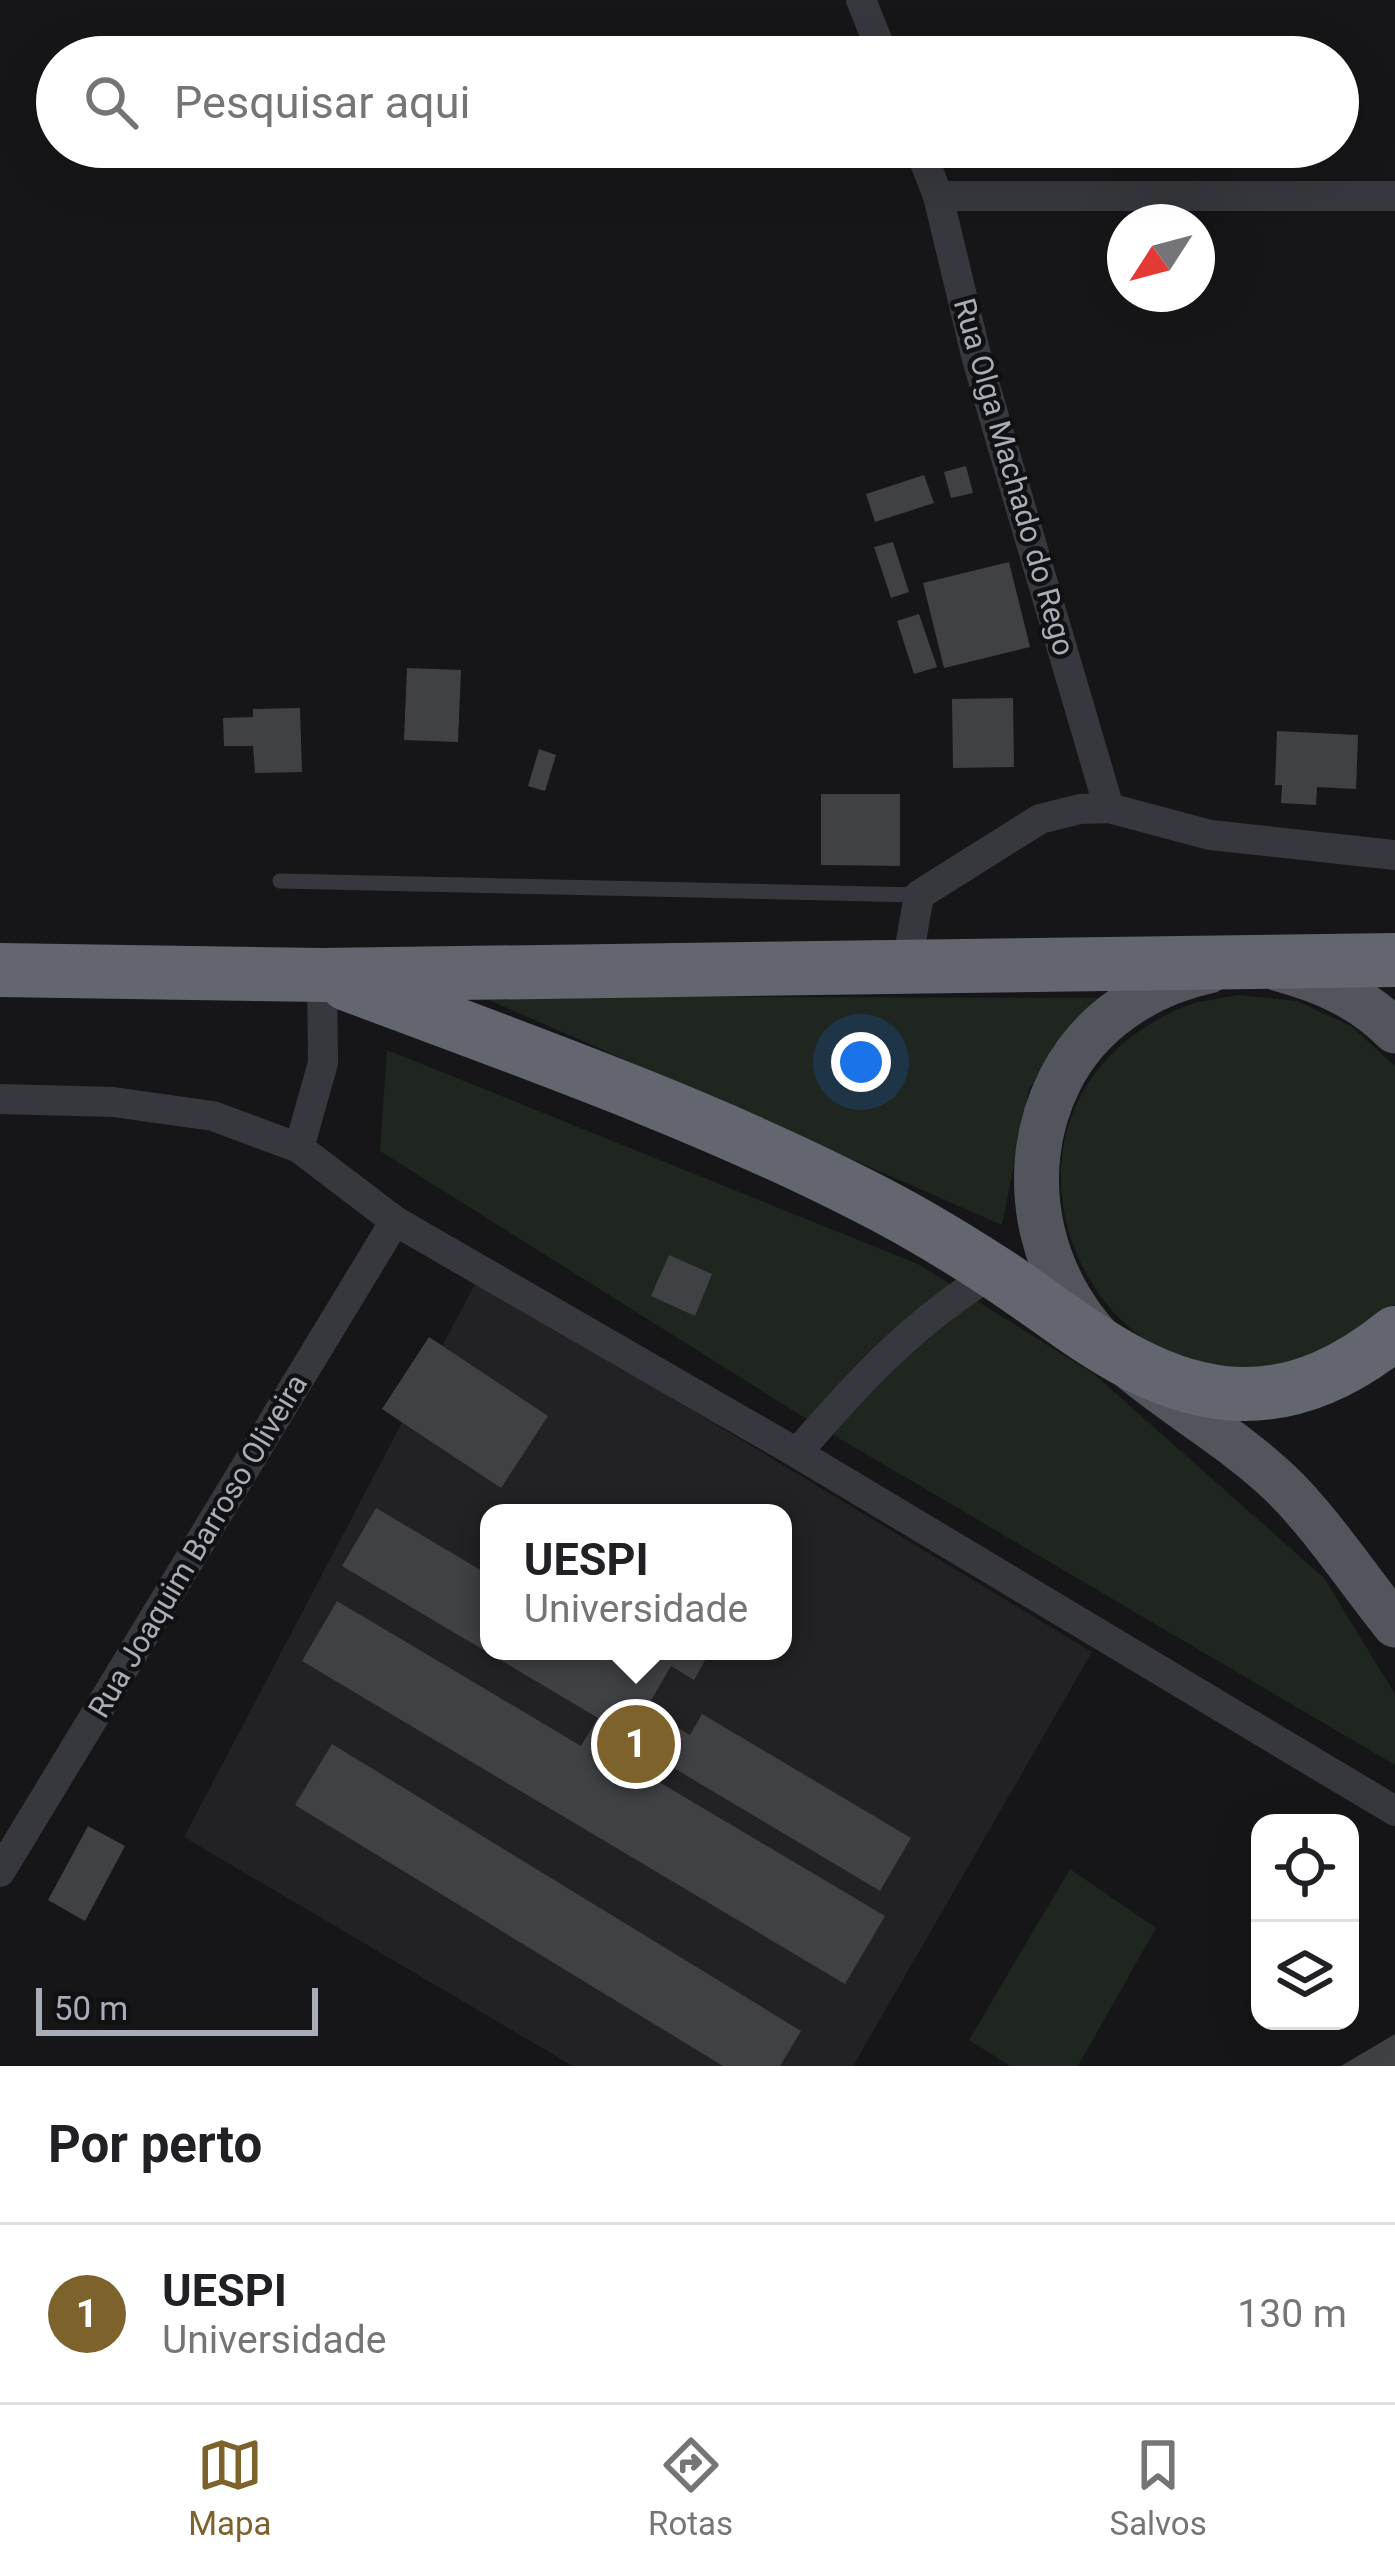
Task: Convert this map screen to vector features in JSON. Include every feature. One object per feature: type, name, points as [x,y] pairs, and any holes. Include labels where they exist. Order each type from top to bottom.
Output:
[{"type":"highway","points":[[0,970],[322,975],[1395,960]]},
{"type":"highway","points":[[322,975],[631,1091],[863,1195],[995,1272],[1118,1358],[1176,1382],[1237,1394],[1299,1388],[1356,1364],[1395,1333]]},
{"type":"main road","points":[[1395,1031],[1372,1008],[1317,979],[1255,962],[1202,972],[1151,990],[1106,1020],[1070,1061],[1046,1109],[1034,1163],[1037,1217],[1053,1269],[1083,1316],[1118,1358],[1281,1484],[1395,1624]]},
{"type":"street","points":[[861,0],[876,36]]},
{"type":"street","name":"Rua Olga Machado do Rego","points":[[927,168],[977,358],[1109,808]]},
{"type":"street","points":[[938,196],[1395,196]]},
{"type":"street","points":[[907,964],[919,895],[1040,818],[1080,809],[1109,808],[1210,835],[1395,855]]},
{"type":"street","points":[[299,1148],[323,1063],[322,975]]},
{"type":"street","points":[[0,1099],[113,1102],[213,1116],[299,1148],[395,1221],[797,1453],[1395,1810]]},
{"type":"street","name":"Rua Joaquim Barroso Oliveira","points":[[0,1872],[395,1221]]},
{"type":"street","points":[[797,1453],[899,1341],[995,1272]]},
{"type":"lane","points":[[280,881],[919,895]]},
{"type":"shaded area","points":[[1238,995],[1297,1001],[1351,1026],[1395,1066],[1395,1304],[1347,1346],[1261,1372],[1186,1361],[1125,1323],[1082,1266],[1062,1198],[1068,1127],[1105,1061],[1176,1010]]},
{"type":"shaded area","points":[[480,996],[1099,998],[1029,1089],[1002,1225]]},
{"type":"shaded area","points":[[387,1050],[918,1264],[1094,1374],[1324,1578],[1395,1694],[1395,1765],[808,1420],[380,1151]]},
{"type":"shaded area","points":[[477,1280],[1092,1652],[853,2066],[573,2066],[184,1837]]},
{"type":"shaded area","points":[[1070,1869],[1156,1928],[1078,2066],[1010,2066],[969,2040]]},
{"type":"building","points":[[966,466],[973,493],[951,498],[944,472]]},
{"type":"building","points":[[924,475],[934,503],[875,522],[866,494]]},
{"type":"building","points":[[893,542],[909,592],[891,598],[874,547]]},
{"type":"building","points":[[1009,562],[1030,647],[944,668],[923,583]]},
{"type":"building","points":[[919,614],[937,667],[914,674],[897,621]]},
{"type":"building","points":[[407,668],[461,670],[458,742],[404,740]]},
{"type":"building","points":[[1013,698],[1014,767],[953,768],[952,699]]},
{"type":"building","points":[[300,708],[302,772],[255,773],[253,746],[224,746],[223,718],[253,717],[253,709]]},
{"type":"building","points":[[1277,731],[1358,735],[1356,789],[1317,787],[1316,805],[1281,803],[1282,785],[1275,785]]},
{"type":"building","points":[[539,749],[556,755],[545,791],[528,786]]},
{"type":"building","points":[[821,794],[900,794],[900,866],[821,865]]},
{"type":"building","points":[[669,1255],[712,1274],[695,1316],[651,1296]]},
{"type":"building","points":[[429,1337],[548,1416],[501,1488],[382,1409]]},
{"type":"building","points":[[376,1508],[480,1570],[480,1648],[342,1566]]},
{"type":"building","points":[[337,1601],[581,1746],[598,1718],[500,1660],[705,1660],[694,1680],[671,1666],[646,1709],[690,1735],[702,1714],[911,1838],[880,1891],[642,1749],[632,1766],[885,1916],[845,1984],[302,1661]]},
{"type":"building","points":[[332,1744],[801,2031],[780,2066],[723,2066],[295,1805]]},
{"type":"building","points":[[88,1826],[125,1846],[85,1921],[48,1900]]},
{"type":"building","points":[[1395,2034],[1395,2066],[1341,2066]]},
{"type":"place","name":"UESPI","points":[[636,1744]]}]
